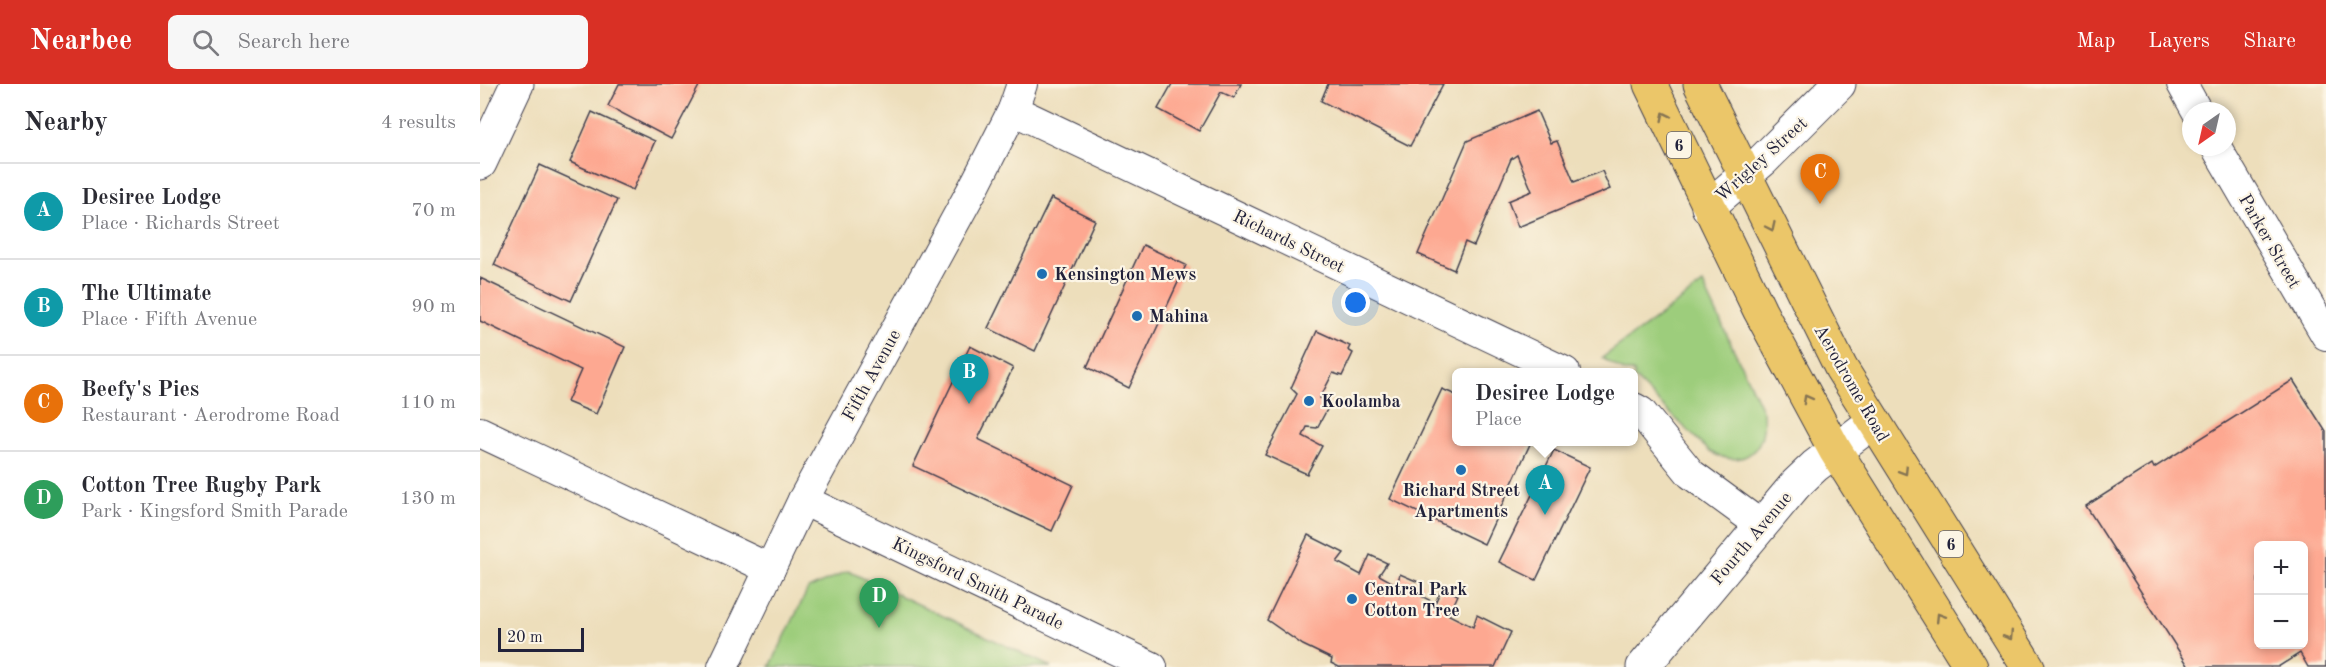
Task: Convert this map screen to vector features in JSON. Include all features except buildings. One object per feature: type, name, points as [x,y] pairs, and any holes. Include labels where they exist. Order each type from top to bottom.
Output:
[{"type":"main road","name":"6","points":[[1650,84],[1760,311],[1835,450],[1971,667]]},
{"type":"main road","name":"Aerodrome Road","points":[[1700,84],[1815,318],[1873,422],[2028,667]]},
{"type":"street","points":[[480,163],[517,84]]},
{"type":"street","name":"Wrigley Street","points":[[1708,207],[1812,113],[1839,84]]},
{"type":"street","points":[[2182,84],[2192,102]]},
{"type":"street","name":"Richards Street","points":[[1017,97],[1557,368]]},
{"type":"street","name":"Fifth Avenue","points":[[723,667],[803,500],[1017,97]]},
{"type":"street","name":"Parker Street","points":[[2221,156],[2326,335]]},
{"type":"street","points":[[1638,410],[1691,474],[1762,526]]},
{"type":"street","name":"Fourth Avenue","points":[[1643,667],[1796,484],[1835,450],[1873,422]]},
{"type":"street","points":[[480,432],[770,568]]},
{"type":"street","name":"Kingsford Smith Parade","points":[[803,500],[1152,667]]},
{"type":"green space","points":[[1703,284],[1763,412],[1763,425],[1757,446],[1752,453],[1734,459],[1710,452],[1638,382],[1638,368],[1618,368],[1602,358]]},
{"type":"green space","points":[[848,571],[1051,667],[770,667],[808,589]]},
{"type":"place","name":"Beefy's Pies","points":[[1820,204]]},
{"type":"place","name":"Kensington Mews","points":[[1042,274]]},
{"type":"place","name":"Mahina","points":[[1137,316]]},
{"type":"place","name":"Koolamba","points":[[1309,401]]},
{"type":"place","name":"The Ultimate","points":[[969,404]]},
{"type":"place","name":"Richard Street Apartments","points":[[1461,470]]},
{"type":"place","name":"Desiree Lodge","points":[[1545,515]]},
{"type":"place","name":"Central Park Cotton Tree","points":[[1352,599]]},
{"type":"place","name":"Cotton Tree Rugby Park","points":[[879,628]]}]
